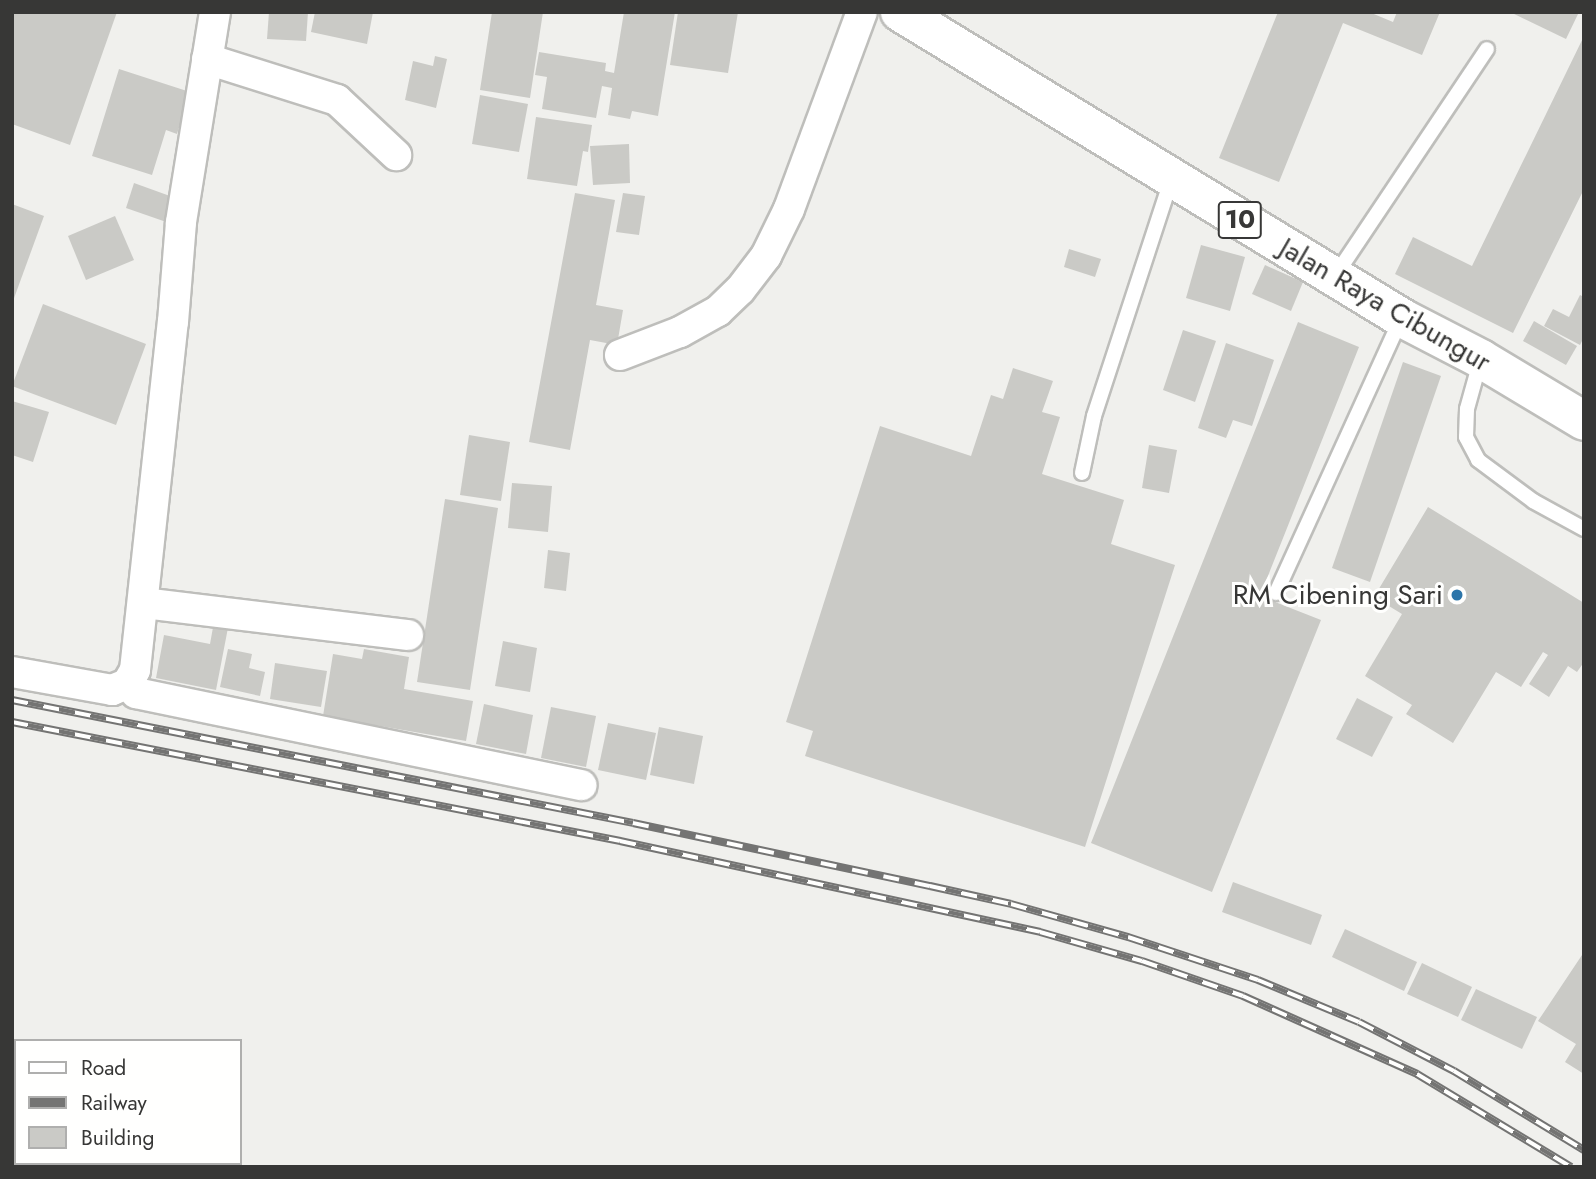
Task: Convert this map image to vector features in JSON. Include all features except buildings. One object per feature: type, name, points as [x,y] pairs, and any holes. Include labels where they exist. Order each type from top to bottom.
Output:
[{"type":"highway","name":"Jalan Raya Cibungur","points":[[900,12],[1402,318],[1481,359],[1584,421]]},
{"type":"street","points":[[12,671],[112,690],[129,681],[135,670],[173,322],[181,222],[215,12]]},
{"type":"street","points":[[621,355],[680,332],[718,311],[740,290],[766,256],[789,209],[862,12]]},
{"type":"street","points":[[207,59],[337,100],[396,155]]},
{"type":"street","points":[[142,603],[408,635]]},
{"type":"street","points":[[129,681],[136,693],[582,785]]},
{"type":"lane","points":[[1335,277],[1488,49]]},
{"type":"lane","points":[[1082,473],[1094,416],[1171,179]]},
{"type":"lane","points":[[1276,593],[1402,318]]},
{"type":"lane","points":[[1481,359],[1467,409],[1466,437],[1478,460],[1533,501],[1584,530]]},
{"type":"railway","points":[[12,700],[633,823],[930,886],[1011,904],[1128,937],[1258,980],[1359,1022],[1454,1071],[1584,1150]]},
{"type":"railway","points":[[12,722],[620,841],[1040,932],[1142,961],[1243,996],[1417,1074],[1571,1167]]},
{"type":"place","name":"RM Cibening Sari","points":[[1457,595]]}]
